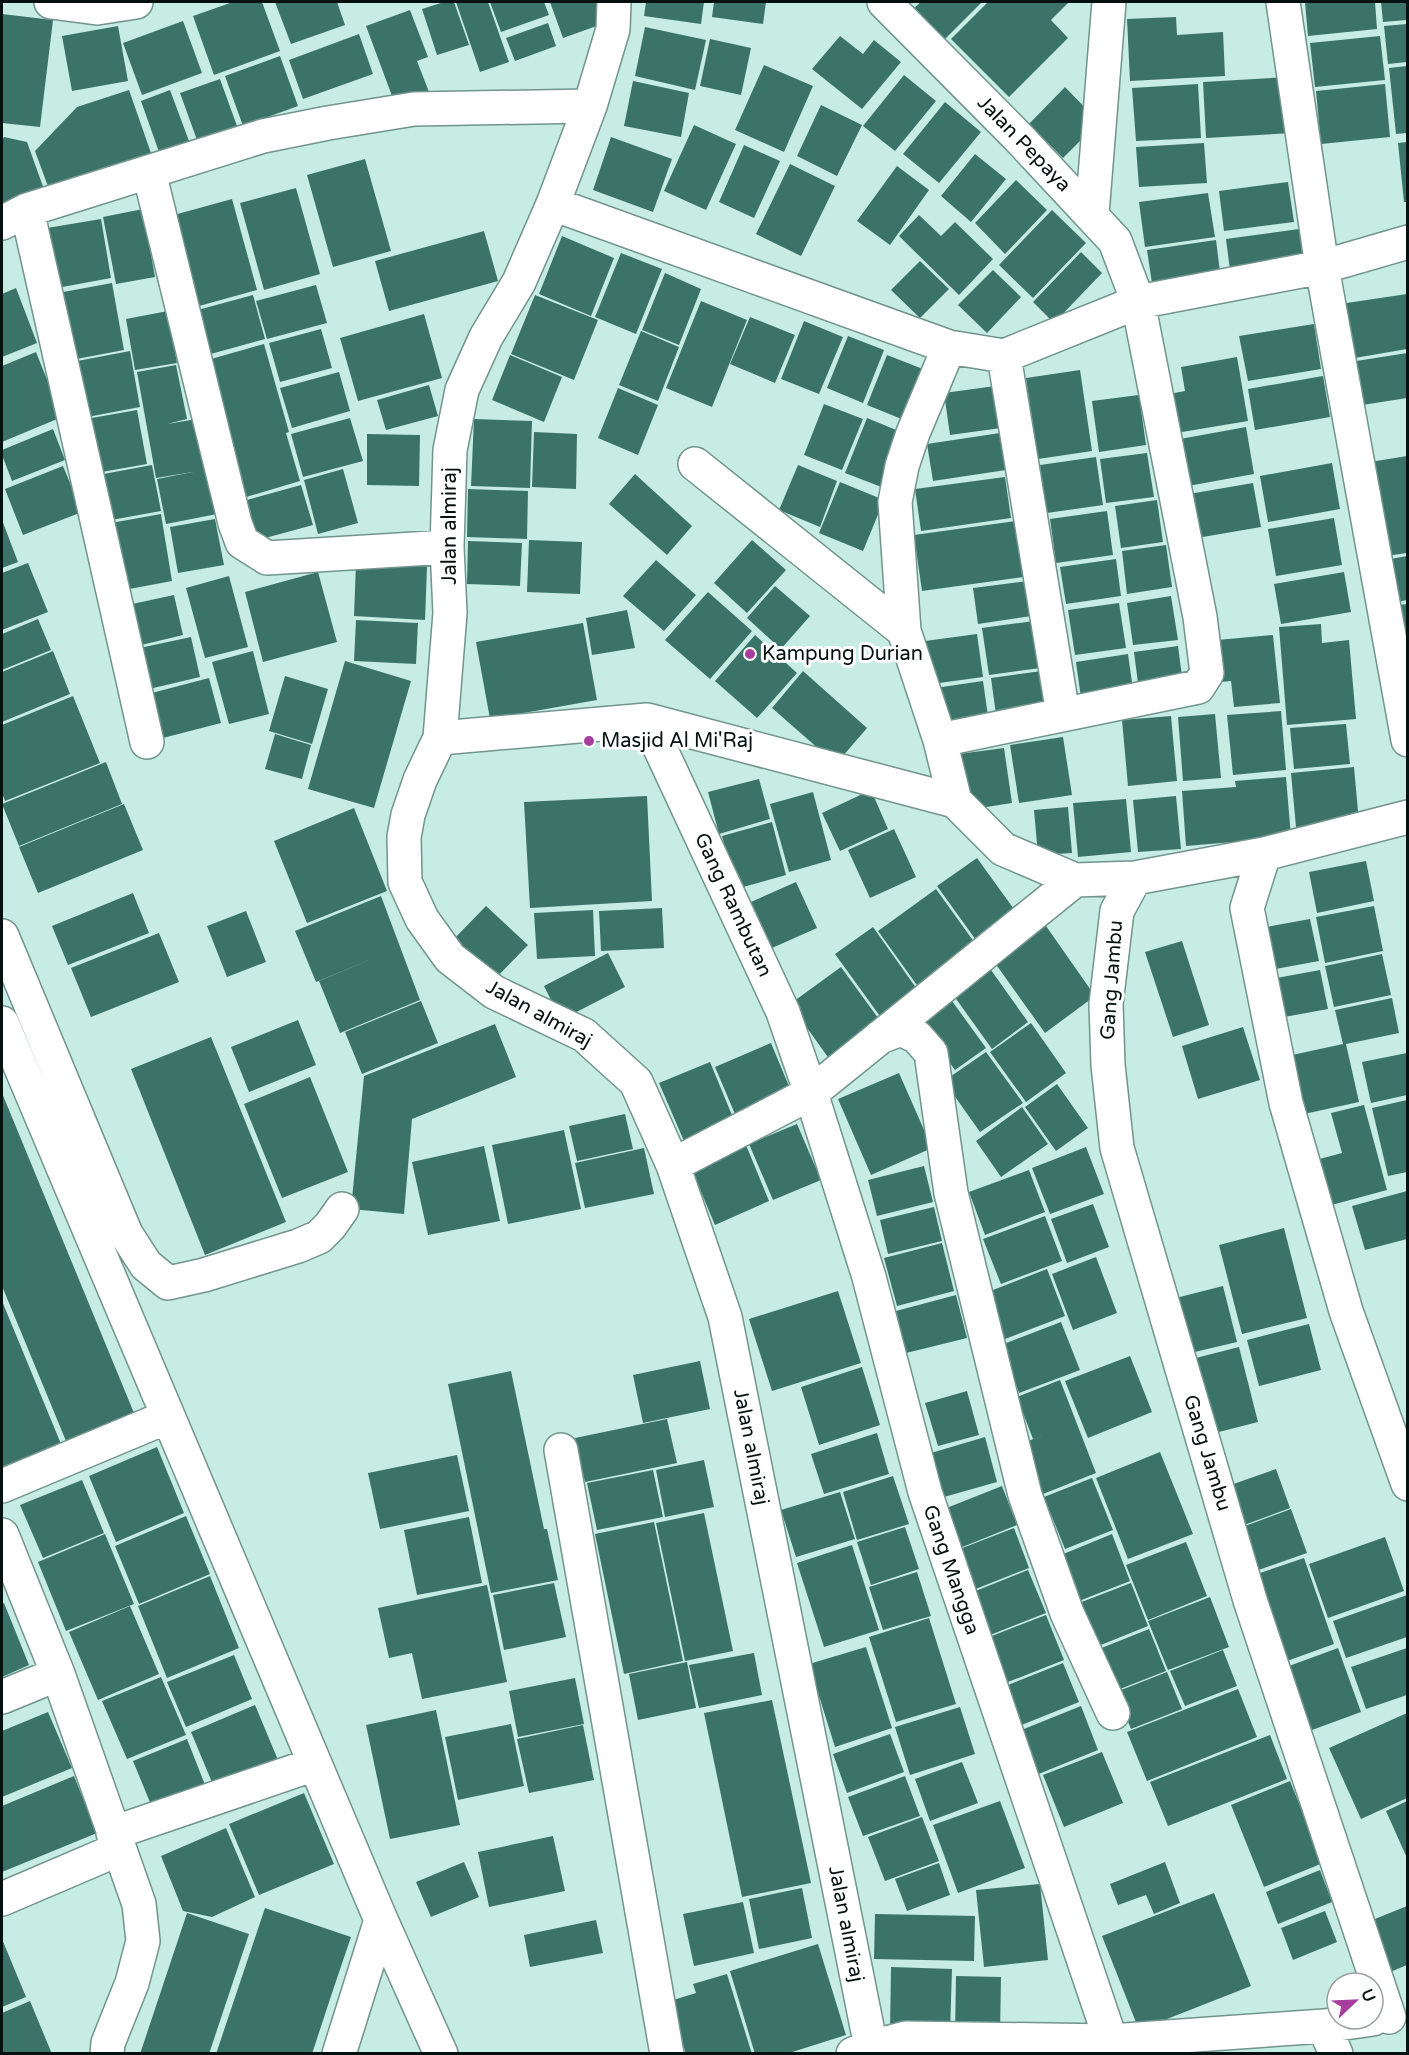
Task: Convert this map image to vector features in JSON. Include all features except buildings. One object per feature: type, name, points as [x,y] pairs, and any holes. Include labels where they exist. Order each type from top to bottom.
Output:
[{"type":"street","points":[[51,2],[97,8],[136,2]]},
{"type":"street","name":"Jalan almiraj","points":[[614,2],[613,29],[590,106],[553,204],[519,282],[486,337],[462,390],[450,450],[447,547],[450,613],[440,738],[420,780],[408,815],[404,837],[405,882],[422,919],[450,958],[494,992],[584,1035],[636,1082],[673,1165],[725,1317],[862,2050]]},
{"type":"street","name":"Jalan Pepaya","points":[[884,2],[1092,214],[1115,241],[1138,302],[1200,617],[1208,673],[1198,687],[940,740]]},
{"type":"street","points":[[1092,214],[1110,2]]},
{"type":"street","points":[[1283,2],[1322,267],[1407,740]]},
{"type":"street","points":[[147,742],[14,217],[263,136],[414,109],[590,106]]},
{"type":"street","points":[[150,171],[242,542],[267,558],[447,547]]},
{"type":"street","points":[[553,204],[949,347],[1004,356],[1138,302],[1322,267],[1407,242]]},
{"type":"street","points":[[949,347],[913,433],[902,465],[895,502],[904,631],[940,740],[955,801]]},
{"type":"street","points":[[1004,356],[1063,714]]},
{"type":"street","points":[[694,464],[904,631]]},
{"type":"street","points":[[440,738],[647,720],[955,801],[1003,849],[1075,880],[1135,878],[1264,854],[1407,817]]},
{"type":"street","name":"Gang Rambutan","points":[[647,720],[783,1012],[811,1092]]},
{"type":"street","points":[[1264,854],[1247,908],[1286,1103],[1346,1311],[1406,1474]]},
{"type":"street","name":"Gang Jambu","points":[[1135,878],[1117,911],[1106,1004],[1108,1065],[1117,1148],[1250,1600],[1386,2018]]},
{"type":"street","points":[[673,1165],[811,1092],[1075,880]]},
{"type":"street","points":[[2,936],[126,1234],[146,1265],[168,1283],[204,1275],[298,1246],[324,1232],[342,1209]]},
{"type":"street","points":[[2,1023],[381,1920],[441,2054]]},
{"type":"street","points":[[880,1037],[901,1029],[917,1037],[931,1053],[951,1193],[1024,1495],[1067,1613],[1113,1713]]},
{"type":"street","name":"Gang Mangga","points":[[811,1092],[869,1277],[925,1492],[1111,2041]]},
{"type":"street","points":[[2,1486],[167,1417]]},
{"type":"street","points":[[561,1450],[667,2054]]},
{"type":"street","points":[[2,1535],[58,1674],[139,1904],[143,1941],[132,1983],[100,2050]]},
{"type":"street","points":[[2,1697],[58,1674]]},
{"type":"street","points":[[2,1899],[116,1841],[315,1764]]},
{"type":"street","points":[[339,2054],[381,1920]]},
{"type":"street","points":[[862,2050],[908,2046],[1001,2046],[1111,2041],[1330,2039],[1386,2018]]},
{"type":"place","name":"Kampung Durian","points":[[750,654]]},
{"type":"place","name":"Masjid Al Mi'Raj","points":[[589,741]]}]
